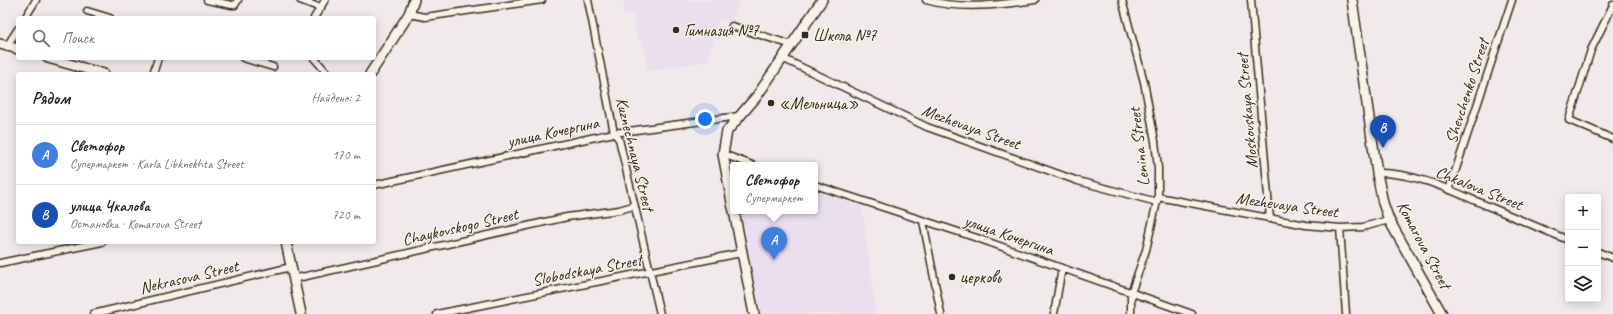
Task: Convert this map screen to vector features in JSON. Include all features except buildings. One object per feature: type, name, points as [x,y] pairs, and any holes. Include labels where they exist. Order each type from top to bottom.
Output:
[{"type":"main road","points":[[371,72],[409,14],[414,0]]},
{"type":"main road","points":[[730,193],[723,154],[727,131],[757,96],[822,0]]},
{"type":"main road","name":"Komarova Street","points":[[1352,0],[1377,173],[1389,220],[1442,314]]},
{"type":"main road","points":[[4,45],[16,48]]},
{"type":"main road","points":[[55,60],[97,72]]},
{"type":"main road","points":[[734,214],[754,314]]},
{"type":"main road","points":[[286,244],[301,314]]},
{"type":"street","points":[[26,16],[36,0]]},
{"type":"street","points":[[207,0],[235,5],[238,0]]},
{"type":"street","points":[[300,0],[320,8]]},
{"type":"street","points":[[315,16],[325,0]]},
{"type":"street","points":[[409,14],[425,16],[542,0]]},
{"type":"street","name":"Kuznechnaya Street","points":[[588,0],[614,133],[619,139],[633,206],[660,314]]},
{"type":"street","points":[[926,0],[957,6],[1011,4],[1035,0]]},
{"type":"street","name":"Lenina Street","points":[[1122,0],[1144,82],[1154,134],[1158,168],[1158,199],[1146,250],[1131,293],[1131,314]]},
{"type":"street","name":"Moskovskaya Street","points":[[1251,0],[1270,220]]},
{"type":"street","name":"Shevchenko Street","points":[[1449,190],[1512,0]]},
{"type":"street","points":[[1613,6],[1591,50],[1569,120],[1613,139]]},
{"type":"street","points":[[86,11],[103,16]]},
{"type":"street","points":[[732,26],[792,45]]},
{"type":"street","points":[[4,45],[16,31]]},
{"type":"street","name":"Mezhevaya Street","points":[[782,58],[926,127],[1078,181],[1158,199],[1270,220],[1340,228],[1363,227],[1389,220]]},
{"type":"street","points":[[154,72],[157,60]]},
{"type":"street","points":[[250,60],[273,67]]},
{"type":"street","points":[[316,60],[326,72]]},
{"type":"street","name":"улица Кочергина","points":[[376,185],[614,133],[739,116]]},
{"type":"street","points":[[723,154],[744,162]]},
{"type":"street","name":"Chkalova Street","points":[[1377,173],[1389,173],[1410,177],[1449,190],[1565,239]]},
{"type":"street","name":"улица Кочергина","points":[[818,186],[890,208],[923,221],[1192,314]]},
{"type":"street","name":"Chaykovskogo Street","points":[[293,279],[567,217],[619,210],[633,206]]},
{"type":"street","points":[[923,221],[941,314]]},
{"type":"street","points":[[1340,228],[1346,314]]},
{"type":"street","points":[[0,263],[92,244]]},
{"type":"street","name":"Slobodskaya Street","points":[[438,314],[741,253]]},
{"type":"street","points":[[1601,253],[1613,258]]},
{"type":"street","name":"Nekrasova Street","points":[[93,314],[291,267]]},
{"type":"street","points":[[1054,314],[1062,268]]},
{"type":"shaded area","name":"Гимназия №7","points":[[624,0],[740,0],[732,21],[719,18],[708,61],[648,71],[642,39],[638,40],[632,15],[623,15]]},
{"type":"shaded area","points":[[818,192],[862,206],[876,314],[761,314],[741,214],[818,214]]},
{"type":"place","name":"Гимназия №7","points":[[676,30]]},
{"type":"place","name":"Школа №7","points":[[805,35]]},
{"type":"place","name":"«Мельница»","points":[[771,103]]},
{"type":"place","name":"улица Чкалова","points":[[1383,148]]},
{"type":"place","name":"Светофор","points":[[774,260]]},
{"type":"place","name":"церковь","points":[[952,277]]}]
